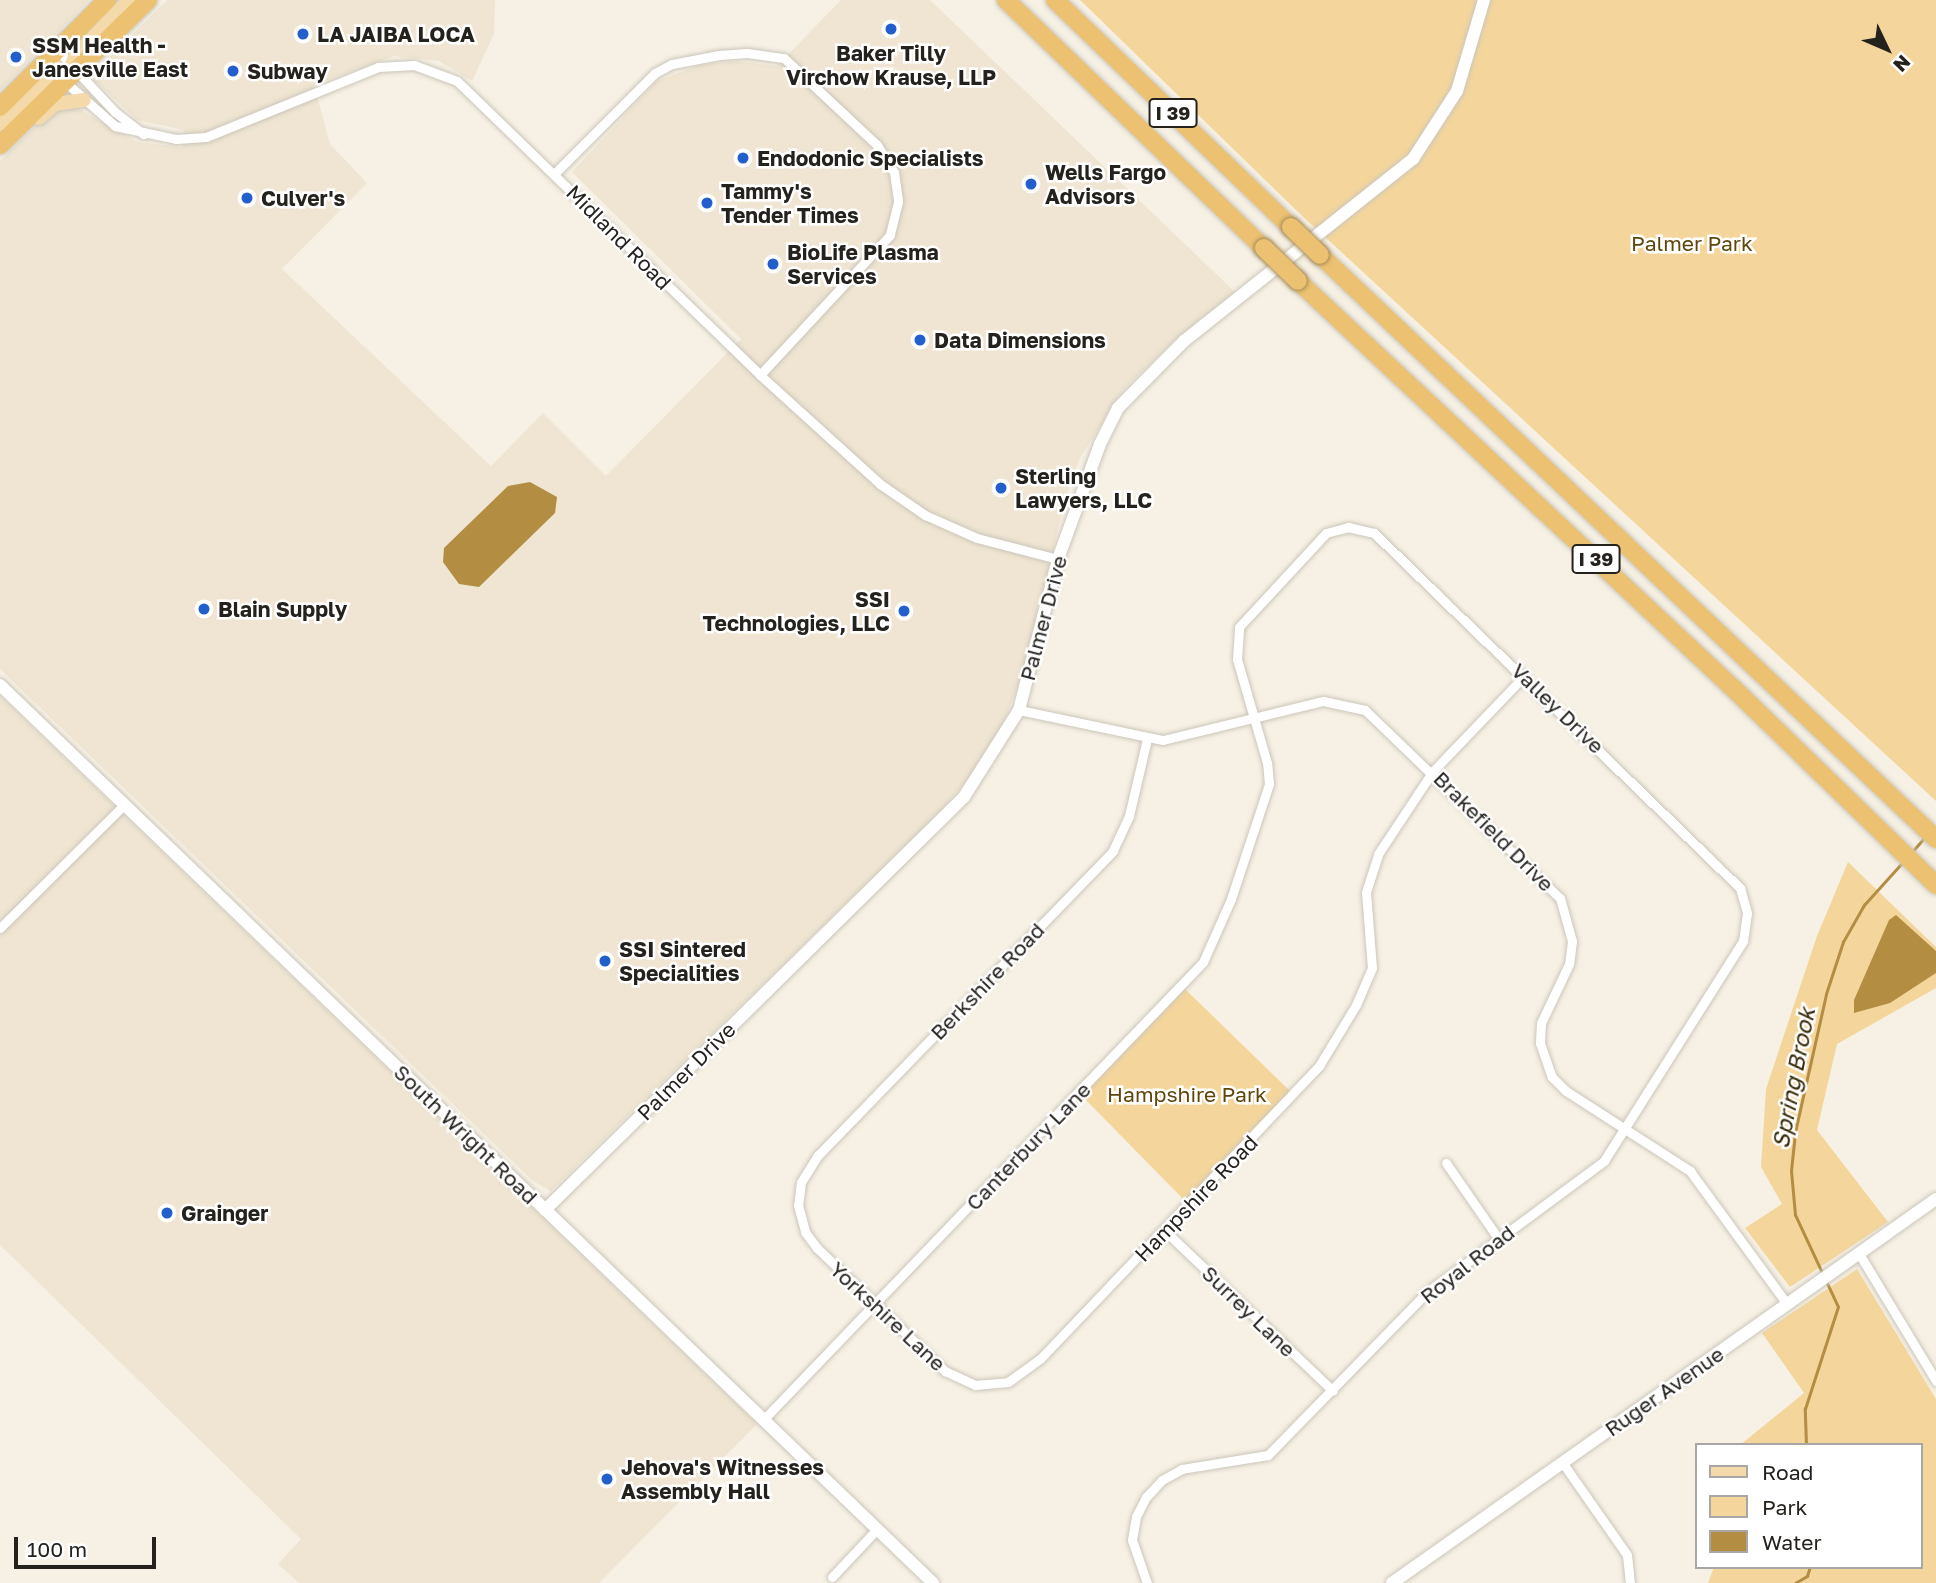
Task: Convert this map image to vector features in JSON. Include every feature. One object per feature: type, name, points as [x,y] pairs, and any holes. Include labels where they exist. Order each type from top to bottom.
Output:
[{"type":"highway","points":[[0,145],[61,67],[107,0]]},
{"type":"highway","points":[[0,107],[61,67],[148,0]]},
{"type":"highway","name":"I 39","points":[[1006,0],[1298,281],[1934,883]]},
{"type":"highway","name":"I 39","points":[[1055,0],[1936,839]]},
{"type":"main road","points":[[0,124],[129,0]]},
{"type":"main road","points":[[0,156],[50,107],[84,100]]},
{"type":"street","name":"Palmer Drive","points":[[545,1210],[964,797],[1019,709],[1058,559],[1100,444],[1118,408],[1184,341],[1413,159],[1457,91],[1484,0]]},
{"type":"street","points":[[555,173],[655,73],[672,64],[719,55],[747,53],[784,58],[877,145],[895,175],[898,202],[890,235],[760,375]]},
{"type":"street","name":"Midland Road","points":[[61,67],[84,100],[116,126],[144,135],[176,139],[206,136],[378,67],[414,65],[469,90],[760,375],[880,484],[925,514],[976,538],[1058,559]]},
{"type":"street","points":[[61,67],[144,135]]},
{"type":"street","name":"Valley Drive","points":[[1348,527],[1374,533],[1525,675],[1740,888],[1746,913]]},
{"type":"street","name":"Canterbury Lane","points":[[764,1419],[1203,962],[1265,803],[1267,763],[1237,659],[1238,627],[1326,533],[1348,527]]},
{"type":"street","name":"Hampshire Road","points":[[1008,1382],[1040,1359],[1304,1085],[1356,1005],[1373,968],[1366,892],[1370,873],[1433,771],[1525,675]]},
{"type":"street","name":"South Wright Road","points":[[0,685],[933,1583]]},
{"type":"street","name":"Brakefield Drive","points":[[1019,709],[1147,739],[1206,733],[1323,701],[1345,702],[1365,710],[1433,771],[1560,898],[1572,942],[1569,964],[1541,1023],[1544,1061],[1566,1091],[1676,1161],[1704,1186],[1787,1304]]},
{"type":"street","name":"Berkshire Road","points":[[798,1205],[801,1182],[818,1155],[1113,851],[1129,816],[1147,739]]},
{"type":"street","points":[[0,928],[123,806]]},
{"type":"street","name":"Royal Road","points":[[1147,1583],[1132,1540],[1136,1517],[1162,1480],[1182,1469],[1268,1455],[1427,1292],[1591,1172],[1627,1130],[1733,960],[1742,941],[1746,913]]},
{"type":"street","points":[[1446,1163],[1498,1238]]},
{"type":"street","name":"Ruger Avenue","points":[[1392,1583],[1936,1199]]},
{"type":"street","name":"Yorkshire Lane","points":[[798,1205],[805,1232],[817,1248],[960,1380],[991,1386],[1008,1382]]},
{"type":"street","name":"Surrey Lane","points":[[1164,1230],[1333,1391]]},
{"type":"street","points":[[1858,1252],[1936,1381]]},
{"type":"street","points":[[1562,1462],[1627,1555],[1630,1583]]},
{"type":"street","points":[[832,1577],[878,1528]]},
{"type":"shaded area","name":"SSM Health - Janesville East","points":[[0,0],[89,0],[0,90]]},
{"type":"shaded area","points":[[167,0],[495,0],[494,34],[472,81],[439,61],[394,56],[314,85],[330,144],[367,183],[282,269],[491,466],[543,413],[606,476],[741,339],[572,172],[657,81],[700,65],[736,61],[777,66],[841,0],[930,0],[1235,292],[1175,340],[1123,390],[1080,458],[1066,497],[1021,677],[1006,717],[977,768],[942,809],[551,1191],[533,1181],[0,669],[0,161],[45,117],[72,105],[137,142],[182,147],[184,130],[137,120],[94,80],[98,69]]},
{"type":"shaded area","points":[[0,696],[757,1424],[599,1583],[299,1583],[278,1564],[301,1539],[0,1245]]},
{"type":"green space","name":"Palmer Park","points":[[1080,0],[1936,0],[1936,801],[1299,213]]},
{"type":"green space","points":[[1848,862],[1936,947],[1936,988],[1837,1044],[1817,1130],[1888,1222],[1790,1287],[1745,1228],[1782,1204],[1761,1167],[1766,1089],[1817,936]]},
{"type":"green space","name":"Hampshire Park","points":[[1185,989],[1292,1093],[1186,1202],[1082,1096]]},
{"type":"green space","points":[[1857,1269],[1936,1399],[1936,1583],[1708,1583],[1713,1569],[1922,1569],[1922,1443],[1742,1443],[1804,1393],[1762,1333]]},
{"type":"water","points":[[530,482],[557,497],[555,513],[479,587],[459,584],[443,562],[444,548],[508,486]]},
{"type":"water","points":[[1896,915],[1936,951],[1936,973],[1890,1003],[1854,1013],[1854,1000],[1889,920]]},
{"type":"waterway","name":"Spring Brook","points":[[1911,853],[1925,837]]},
{"type":"waterway","name":"Spring Brook","points":[[1823,1275],[1795,1215],[1791,1171],[1795,1132],[1826,994],[1843,942],[1864,905],[1902,863]]},
{"type":"waterway","name":"Spring Brook","points":[[1806,1443],[1805,1409],[1838,1307],[1826,1281]]},
{"type":"waterway","name":"Spring Brook","points":[[1795,1583],[1807,1576],[1809,1569]]},
{"type":"place","name":"Baker Tilly Virchow Krause, LLP","points":[[891,29]]},
{"type":"place","name":"LA JAIBA LOCA","points":[[303,34]]},
{"type":"place","name":"SSM Health - Janesville East","points":[[16,57]]},
{"type":"place","name":"Subway","points":[[233,71]]},
{"type":"place","name":"Endodonic Specialists","points":[[743,158]]},
{"type":"place","name":"Wells Fargo Advisors","points":[[1031,184]]},
{"type":"place","name":"Culver's","points":[[247,198]]},
{"type":"place","name":"Tammy's Tender Times","points":[[707,203]]},
{"type":"place","name":"BioLife Plasma Services","points":[[773,264]]},
{"type":"place","name":"Data Dimensions","points":[[920,340]]},
{"type":"place","name":"Sterling Lawyers, LLC","points":[[1001,488]]},
{"type":"place","name":"Blain Supply","points":[[204,609]]},
{"type":"place","name":"SSI Technologies, LLC","points":[[904,611]]},
{"type":"place","name":"SSI Sintered Specialities","points":[[605,961]]},
{"type":"place","name":"Grainger","points":[[167,1213]]},
{"type":"place","name":"Jehova's Witnesses Assembly Hall","points":[[607,1479]]}]
